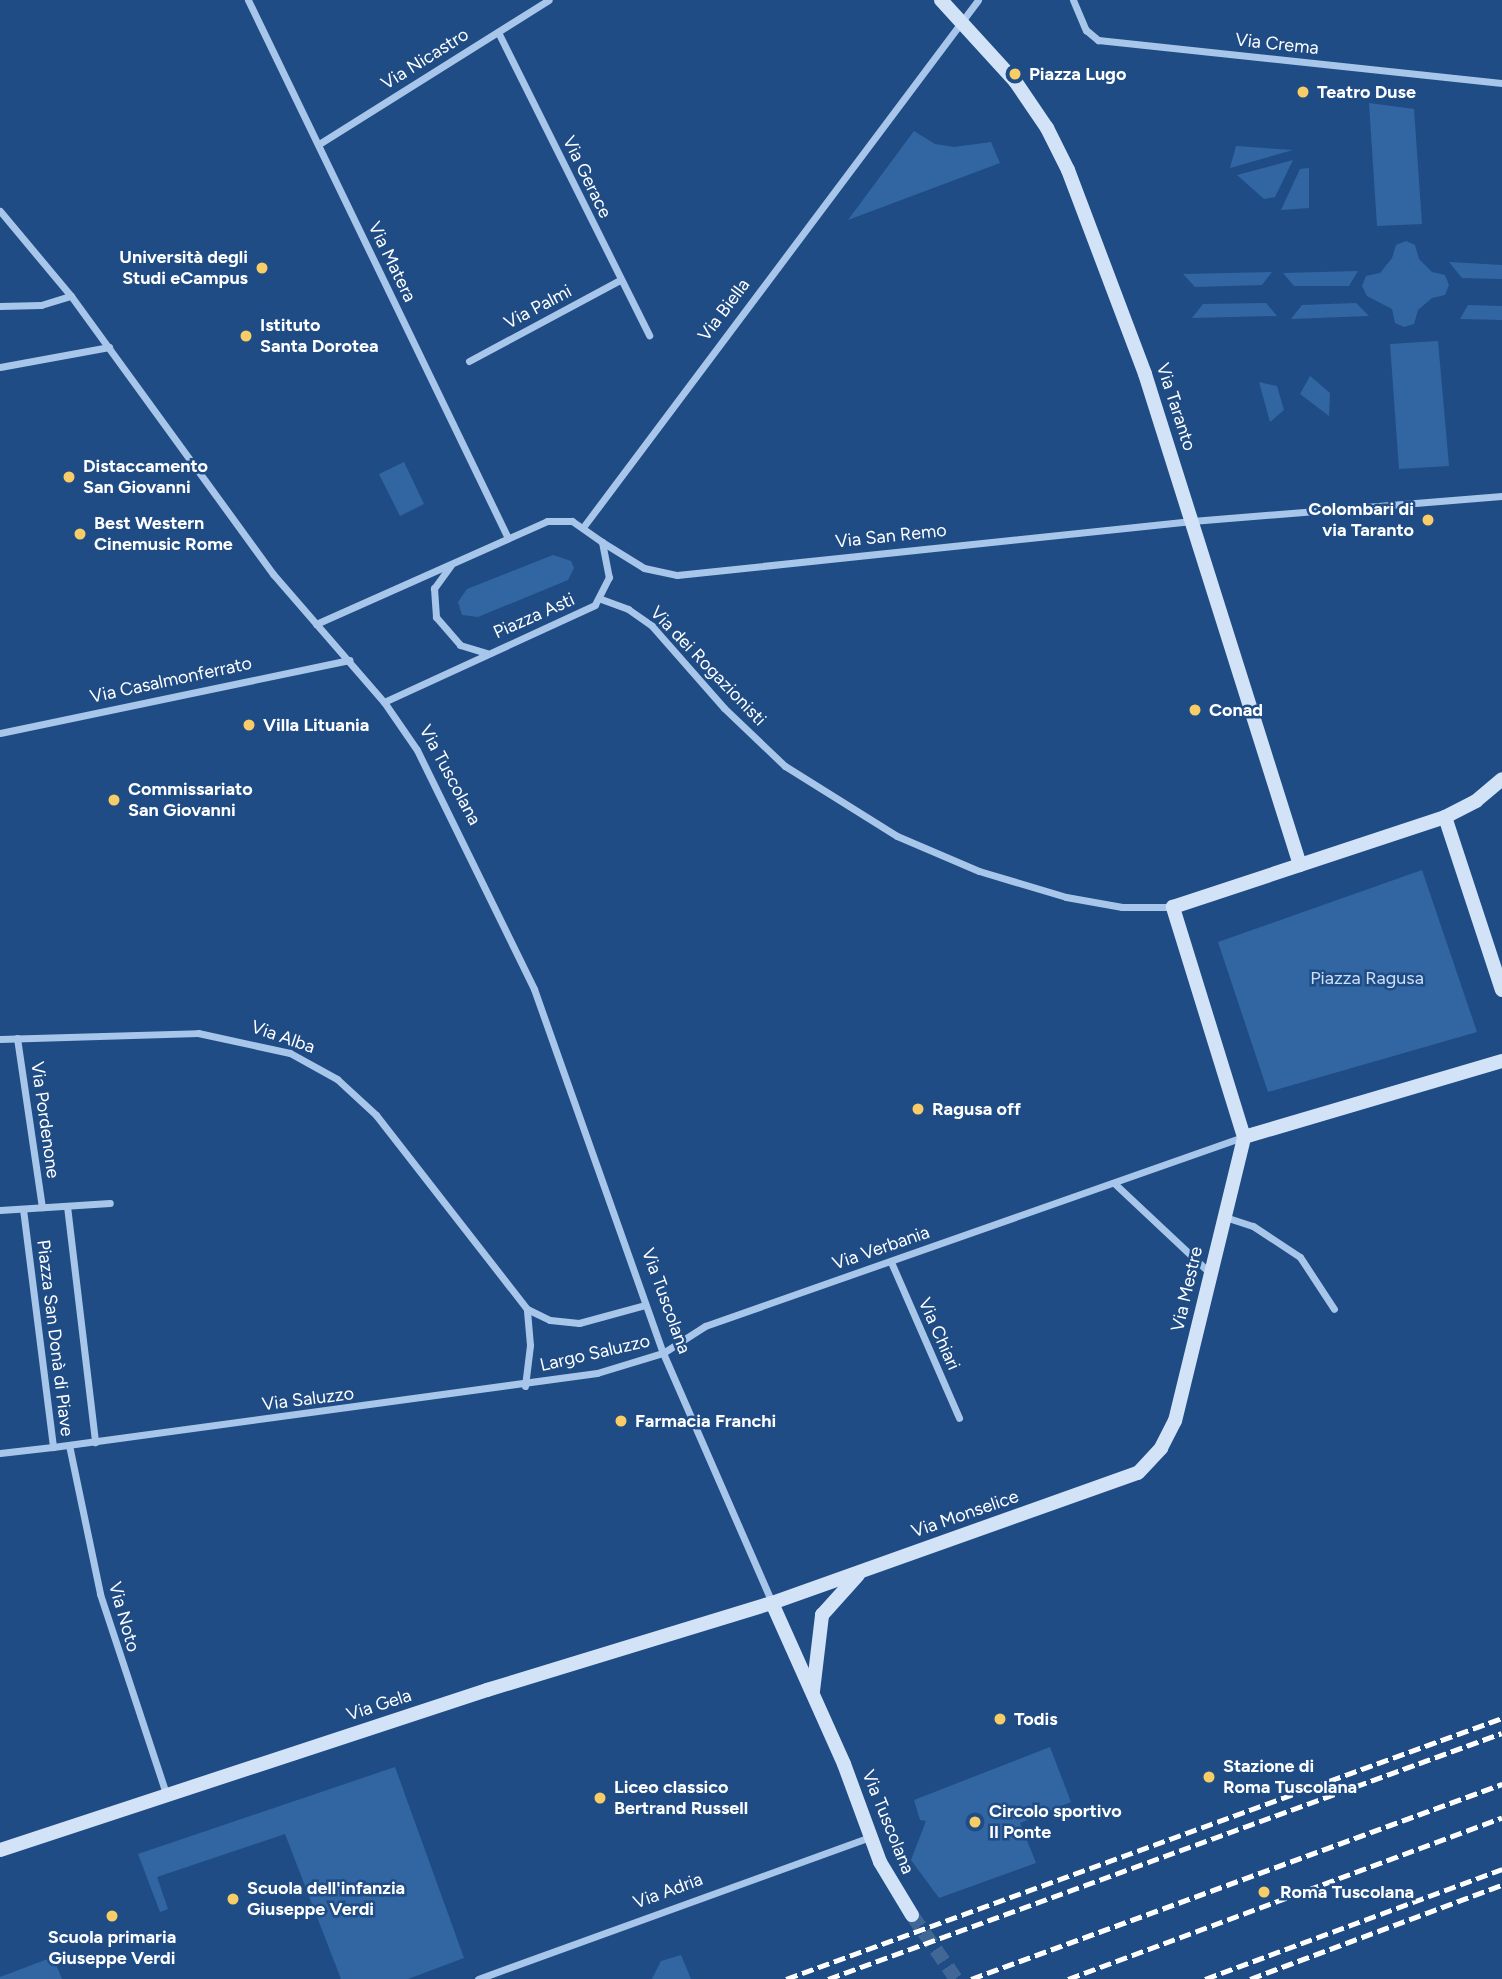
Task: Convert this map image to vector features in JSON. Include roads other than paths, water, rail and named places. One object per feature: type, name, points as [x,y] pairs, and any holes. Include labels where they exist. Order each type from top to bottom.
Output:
[{"type":"main road","name":"Via Taranto","points":[[941,0],[1015,81],[1061,155],[1129,327],[1300,864]]},
{"type":"main road","points":[[1502,779],[1476,802],[1445,817],[1173,907],[1244,1136],[1502,1061]]},
{"type":"main road","points":[[1445,817],[1502,990]]},
{"type":"main road","name":"Via Mestre","points":[[1161,1448],[1175,1421],[1244,1136]]},
{"type":"main road","name":"Via Monselice","points":[[772,1603],[1130,1477],[1161,1448]]},
{"type":"main road","points":[[813,1692],[822,1615],[864,1570]]},
{"type":"main road","name":"Via Tuscolana","points":[[772,1603],[813,1692],[870,1837],[912,1915]]},
{"type":"main road","name":"Via Gela","points":[[0,1850],[166,1793],[772,1603]]},
{"type":"street","name":"Via Matera","points":[[248,0],[508,538]]},
{"type":"street","name":"Via Nicastro","points":[[319,144],[549,0]]},
{"type":"street","points":[[961,20],[978,0]]},
{"type":"street","name":"Via Crema","points":[[1073,0],[1086,30],[1098,40],[1502,83]]},
{"type":"street","name":"Via Biella","points":[[584,526],[961,20]]},
{"type":"street","name":"Via Gerace","points":[[498,32],[649,335]]},
{"type":"street","points":[[0,211],[71,296],[273,574],[384,702]]},
{"type":"street","name":"Via Palmi","points":[[470,361],[620,280]]},
{"type":"street","points":[[0,306],[41,305],[71,296]]},
{"type":"street","points":[[0,367],[109,347]]},
{"type":"street","name":"Via San Remo","points":[[602,542],[644,568],[677,575],[1192,521],[1502,496]]},
{"type":"street","points":[[316,624],[460,558],[555,519],[584,526],[602,542]]},
{"type":"street","name":"Piazza Asti","points":[[384,702],[488,653],[578,616],[601,599],[610,567],[602,542]]},
{"type":"street","points":[[460,558],[440,575],[433,606],[450,637],[488,653]]},
{"type":"street","name":"Via dei Rogazionisti","points":[[601,599],[628,609],[652,626],[724,708],[785,766],[897,836],[979,871],[1066,897],[1122,907],[1173,907]]},
{"type":"street","name":"Via Casalmonferrato","points":[[0,733],[349,660]]},
{"type":"street","name":"Via Tuscolana","points":[[384,702],[417,750],[534,989],[663,1353],[772,1603]]},
{"type":"street","name":"Via Alba","points":[[0,1039],[198,1032],[253,1041],[312,1063],[345,1085],[388,1129],[527,1309]]},
{"type":"street","name":"Via Pordenone","points":[[17,1038],[42,1207]]},
{"type":"street","name":"Via Verbania","points":[[663,1353],[705,1326],[1244,1136]]},
{"type":"street","points":[[1114,1183],[1211,1274]]},
{"type":"street","points":[[0,1210],[110,1203]]},
{"type":"street","name":"Piazza San Donà di Piave","points":[[23,1209],[53,1447],[95,1443],[67,1206]]},
{"type":"street","points":[[1225,1217],[1253,1226],[1300,1257],[1335,1309]]},
{"type":"street","name":"Via Chiari","points":[[891,1262],[959,1418]]},
{"type":"street","name":"Largo Saluzzo","points":[[527,1309],[550,1320],[579,1323],[645,1305]]},
{"type":"street","name":"Largo Saluzzo","points":[[527,1309],[530,1345],[525,1385],[597,1373],[663,1353]]},
{"type":"street","name":"Via Saluzzo","points":[[95,1443],[525,1385]]},
{"type":"street","name":"Via Noto","points":[[69,1445],[100,1594],[166,1793]]},
{"type":"street","points":[[0,1453],[53,1447]]},
{"type":"street","name":"Via Adria","points":[[478,1979],[870,1837]]},
{"type":"tunnel","points":[[912,1915],[956,1979]]},
{"type":"railway","points":[[786,1979],[1502,1718]]},
{"type":"railway","points":[[828,1979],[1502,1733]]},
{"type":"railway","points":[[971,1979],[1502,1784]]},
{"type":"railway","points":[[1068,1979],[1502,1818]]},
{"type":"railway","points":[[1205,1979],[1502,1869]]},
{"type":"railway","points":[[1250,1979],[1502,1885]]},
{"type":"place","name":"Piazza Lugo","points":[[1015,74]]},
{"type":"place","name":"Teatro Duse","points":[[1303,92]]},
{"type":"place","name":"Università degli Studi eCampus","points":[[262,268]]},
{"type":"place","name":"Istituto Santa Dorotea","points":[[246,336]]},
{"type":"place","name":"Distaccamento San Giovanni","points":[[69,477]]},
{"type":"place","name":"Colombari di via Taranto","points":[[1428,520]]},
{"type":"place","name":"Best Western Cinemusic Rome","points":[[80,534]]},
{"type":"place","name":"Conad","points":[[1195,710]]},
{"type":"place","name":"Villa Lituania","points":[[249,725]]},
{"type":"place","name":"Commissariato San Giovanni","points":[[114,800]]},
{"type":"place","name":"Ragusa off","points":[[918,1109]]},
{"type":"place","name":"Farmacia Franchi","points":[[621,1421]]},
{"type":"place","name":"Todis","points":[[1000,1719]]},
{"type":"place","name":"Stazione di Roma Tuscolana","points":[[1209,1777]]},
{"type":"place","name":"Liceo classico Bertrand Russell","points":[[600,1798]]},
{"type":"place","name":"Circolo sportivo Il Ponte","points":[[975,1822]]},
{"type":"place","name":"Roma Tuscolana","points":[[1264,1892]]},
{"type":"place","name":"Scuola dell'infanzia Giuseppe Verdi","points":[[233,1899]]},
{"type":"place","name":"Scuola primaria Giuseppe Verdi","points":[[112,1916]]},
{"type":"park label","name":"Piazza Ragusa","points":[[1367,978]]}]
